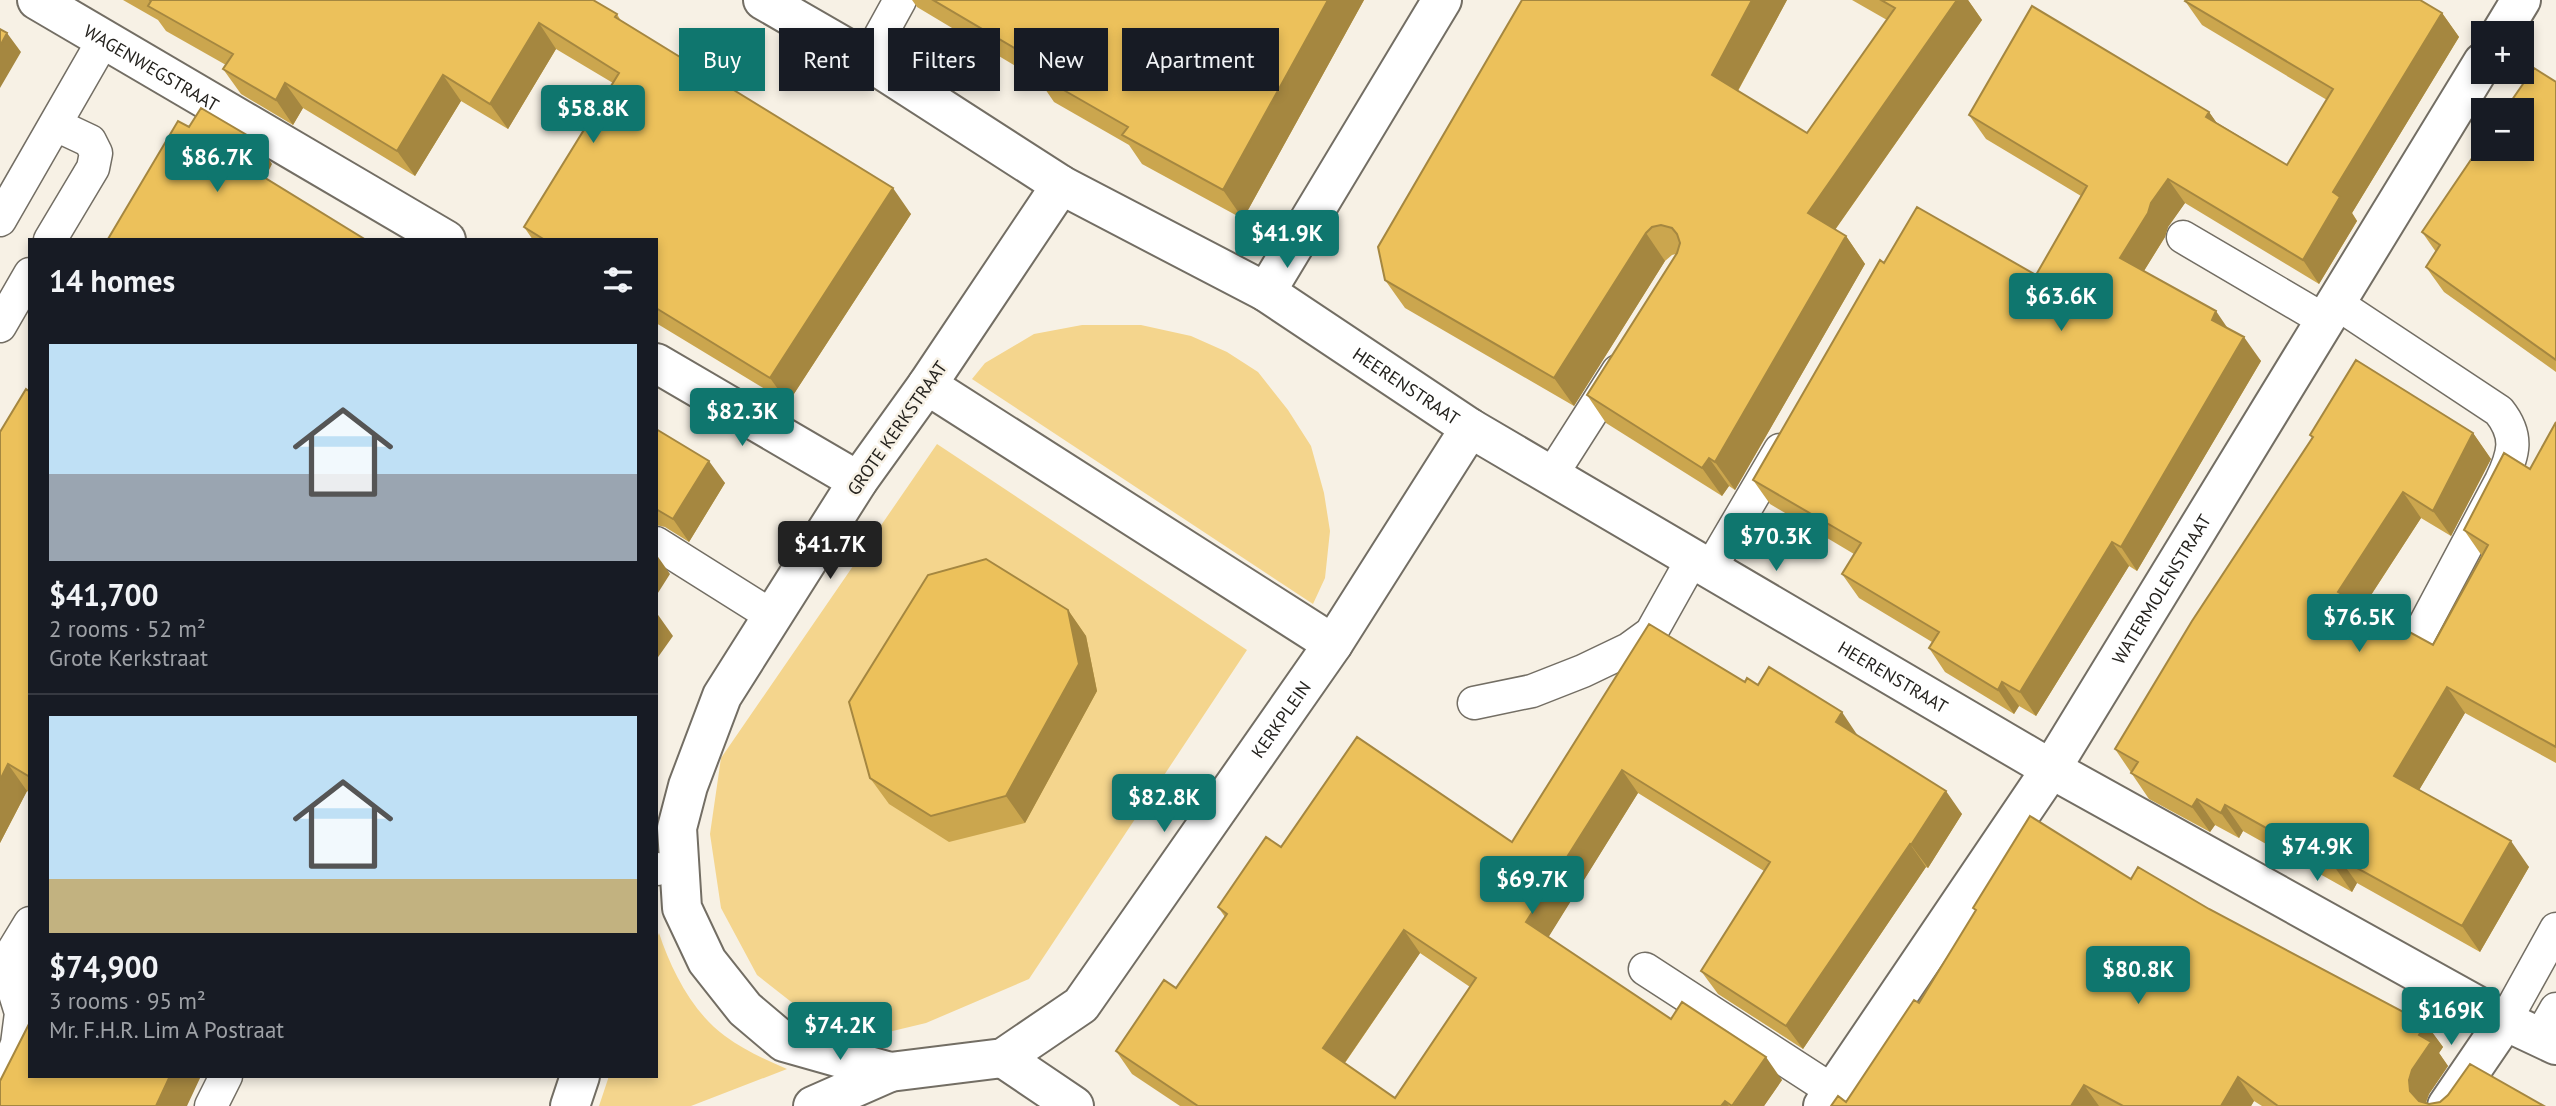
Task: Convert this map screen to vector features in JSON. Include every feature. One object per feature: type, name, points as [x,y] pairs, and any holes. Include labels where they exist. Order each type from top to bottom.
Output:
[{"type":"street","name":"WAGENWEGSTRAAT","points":[[37,0],[443,238]]},
{"type":"street","name":"HEERENSTRAAT","points":[[763,0],[812,28]]},
{"type":"street","points":[[1266,292],[1442,0]]},
{"type":"street","points":[[2508,21],[2521,0]]},
{"type":"street","name":"HEERENSTRAAT","points":[[874,65],[1061,185],[1266,292],[1470,428],[2051,769],[2505,1021],[2551,1031]]},
{"type":"street","name":"WATERMOLENSTRAAT","points":[[1828,1098],[2051,769],[2471,82]]},
{"type":"street","name":"GROTE KERKSTRAAT","points":[[658,868],[677,828],[688,786],[722,696],[859,481],[1061,185]]},
{"type":"street","points":[[658,364],[859,481]]},
{"type":"street","points":[[927,385],[1333,644]]},
{"type":"street","name":"KERKPLEIN","points":[[813,1106],[890,1072],[1003,1058],[1081,1005],[1333,644],[1470,428]]},
{"type":"street","name":"GROTE KERKSTRAAT","points":[[677,828],[682,908],[707,961],[745,1009]]},
{"type":"street","name":"KERKPLEIN","points":[[745,1009],[784,1042],[890,1072]]},
{"type":"street","points":[[2446,1106],[2505,1021]]},
{"type":"street","points":[[1003,1058],[1073,1106]]},
{"type":"street","points":[[570,1106],[579,1078]]},
{"type":"lane","points":[[874,47],[900,0]]},
{"type":"lane","points":[[0,220],[104,39]]},
{"type":"lane","points":[[51,238],[93,168],[96,153],[90,141],[56,124]]},
{"type":"lane","points":[[2183,237],[2331,312],[2498,411],[2508,422],[2513,442],[2511,460],[2418,637]]},
{"type":"lane","points":[[0,326],[28,277]]},
{"type":"lane","points":[[1551,476],[1631,351]]},
{"type":"lane","points":[[1474,702],[1532,691],[1629,649],[1651,633],[1702,564],[1794,426]]},
{"type":"lane","points":[[658,544],[772,616]]},
{"type":"lane","points":[[0,1087],[17,1044],[20,1013],[12,984],[13,951],[28,926]]},
{"type":"lane","points":[[2505,1021],[2556,929]]},
{"type":"lane","points":[[1645,970],[1828,1098]]},
{"type":"lane","points":[[211,1106],[225,1078]]},
{"type":"shaded area","points":[[1082,325],[1141,325],[1191,336],[1227,352],[1258,372],[1288,410],[1311,446],[1324,493],[1330,531],[1325,578],[1313,604],[972,379],[985,363],[1034,334]]},
{"type":"shaded area","points":[[937,444],[1247,650],[1029,979],[926,1023],[876,1035],[813,1019],[757,975],[721,908],[710,834],[721,758]]},
{"type":"shaded area","points":[[659,933],[684,990],[713,1026],[732,1041],[787,1069],[691,1106],[599,1106],[608,1078],[658,1078]]},
{"type":"building","points":[[150,0],[593,0],[617,14],[615,17],[679,56],[679,91],[735,91],[893,188],[770,378],[658,309],[658,238],[542,238],[524,227],[619,73],[539,23],[490,104],[443,75],[397,151],[285,83],[276,100],[223,69],[233,54],[148,6]]},
{"type":"building","points":[[933,0],[1328,0],[1279,89],[1279,28],[1122,28],[1122,91],[1278,91],[1223,190],[1122,135],[1128,127],[1065,91],[1108,91],[1108,28],[1014,28],[1014,48],[1000,39],[1000,28],[981,28]]},
{"type":"building","points":[[1522,0],[1752,0],[1712,75],[1807,133],[1895,8],[1881,0],[1957,0],[1808,213],[1846,236],[1715,462],[1709,458],[1702,468],[1587,395],[1677,253],[1680,243],[1672,228],[1661,225],[1652,227],[1646,233],[1554,378],[1385,280],[1378,247]]},
{"type":"building","points":[[2186,0],[2420,0],[2442,13],[2333,192],[2340,197],[2303,260],[2168,179],[2151,203],[2148,213],[2120,258],[2216,311],[2212,320],[2244,337],[2121,547],[2112,542],[2020,692],[2002,682],[1998,690],[1929,648],[1939,632],[1842,574],[1861,543],[1753,480],[1880,260],[1884,263],[1917,207],[2036,275],[2087,186],[1969,115],[2032,6],[2209,112],[2206,117],[2287,165],[2333,89]]},
{"type":"building","points":[[0,29],[7,33],[0,46]]},
{"type":"building","points":[[2534,68],[2556,82],[2556,360],[2426,267],[2440,245],[2422,232],[2471,160],[2534,161],[2534,98],[2513,98],[2523,84],[2534,84]]},
{"type":"building","points":[[201,108],[257,141],[246,160],[256,166],[254,171],[363,238],[109,238],[178,121],[189,127]]},
{"type":"building","points":[[2356,360],[2473,433],[2433,511],[2403,492],[2338,592],[2383,617],[2391,627],[2404,629],[2433,645],[2488,545],[2464,530],[2504,453],[2530,469],[2556,422],[2556,747],[2447,687],[2394,776],[2511,841],[2462,926],[2339,858],[2334,866],[2225,805],[2221,813],[2197,799],[2192,807],[2131,773],[2138,762],[2115,749],[2192,621],[2313,437],[2310,435]]},
{"type":"building","points":[[26,389],[28,776],[8,764],[0,780],[0,432]]},
{"type":"building","points":[[658,430],[709,461],[673,519],[658,510]]},
{"type":"building","points":[[986,559],[1068,610],[1079,664],[1006,796],[931,816],[870,778],[849,702],[928,575]]},
{"type":"building","points":[[1649,624],[1745,682],[1747,678],[1758,685],[1769,667],[1842,712],[1836,722],[1946,791],[1786,1026],[1701,971],[1770,862],[1622,770],[1526,922],[1671,1019],[1682,1002],[1766,1057],[1732,1106],[1725,1101],[1721,1106],[1198,1106],[1116,1051],[1164,980],[1176,988],[1227,914],[1218,907],[1266,837],[1281,847],[1357,737],[1512,842]],"holes":[[[1404,930],[1476,978],[1395,1098],[1323,1048]]]},
{"type":"building","points":[[2030,816],[2131,879],[2138,867],[2209,909],[2426,1024],[2419,1035],[2431,1042],[2412,1070],[2409,1080],[2410,1091],[2419,1101],[2429,1104],[2440,1102],[2470,1064],[2544,1106],[2278,1106],[2238,1077],[2221,1106],[2123,1106],[2084,1085],[2071,1106],[1831,1106],[1838,1096],[1846,1102],[1914,1000],[1919,1003]]},
{"type":"building","points":[[28,1026],[28,1078],[169,1078],[156,1106],[0,1106],[0,1081]]}]
